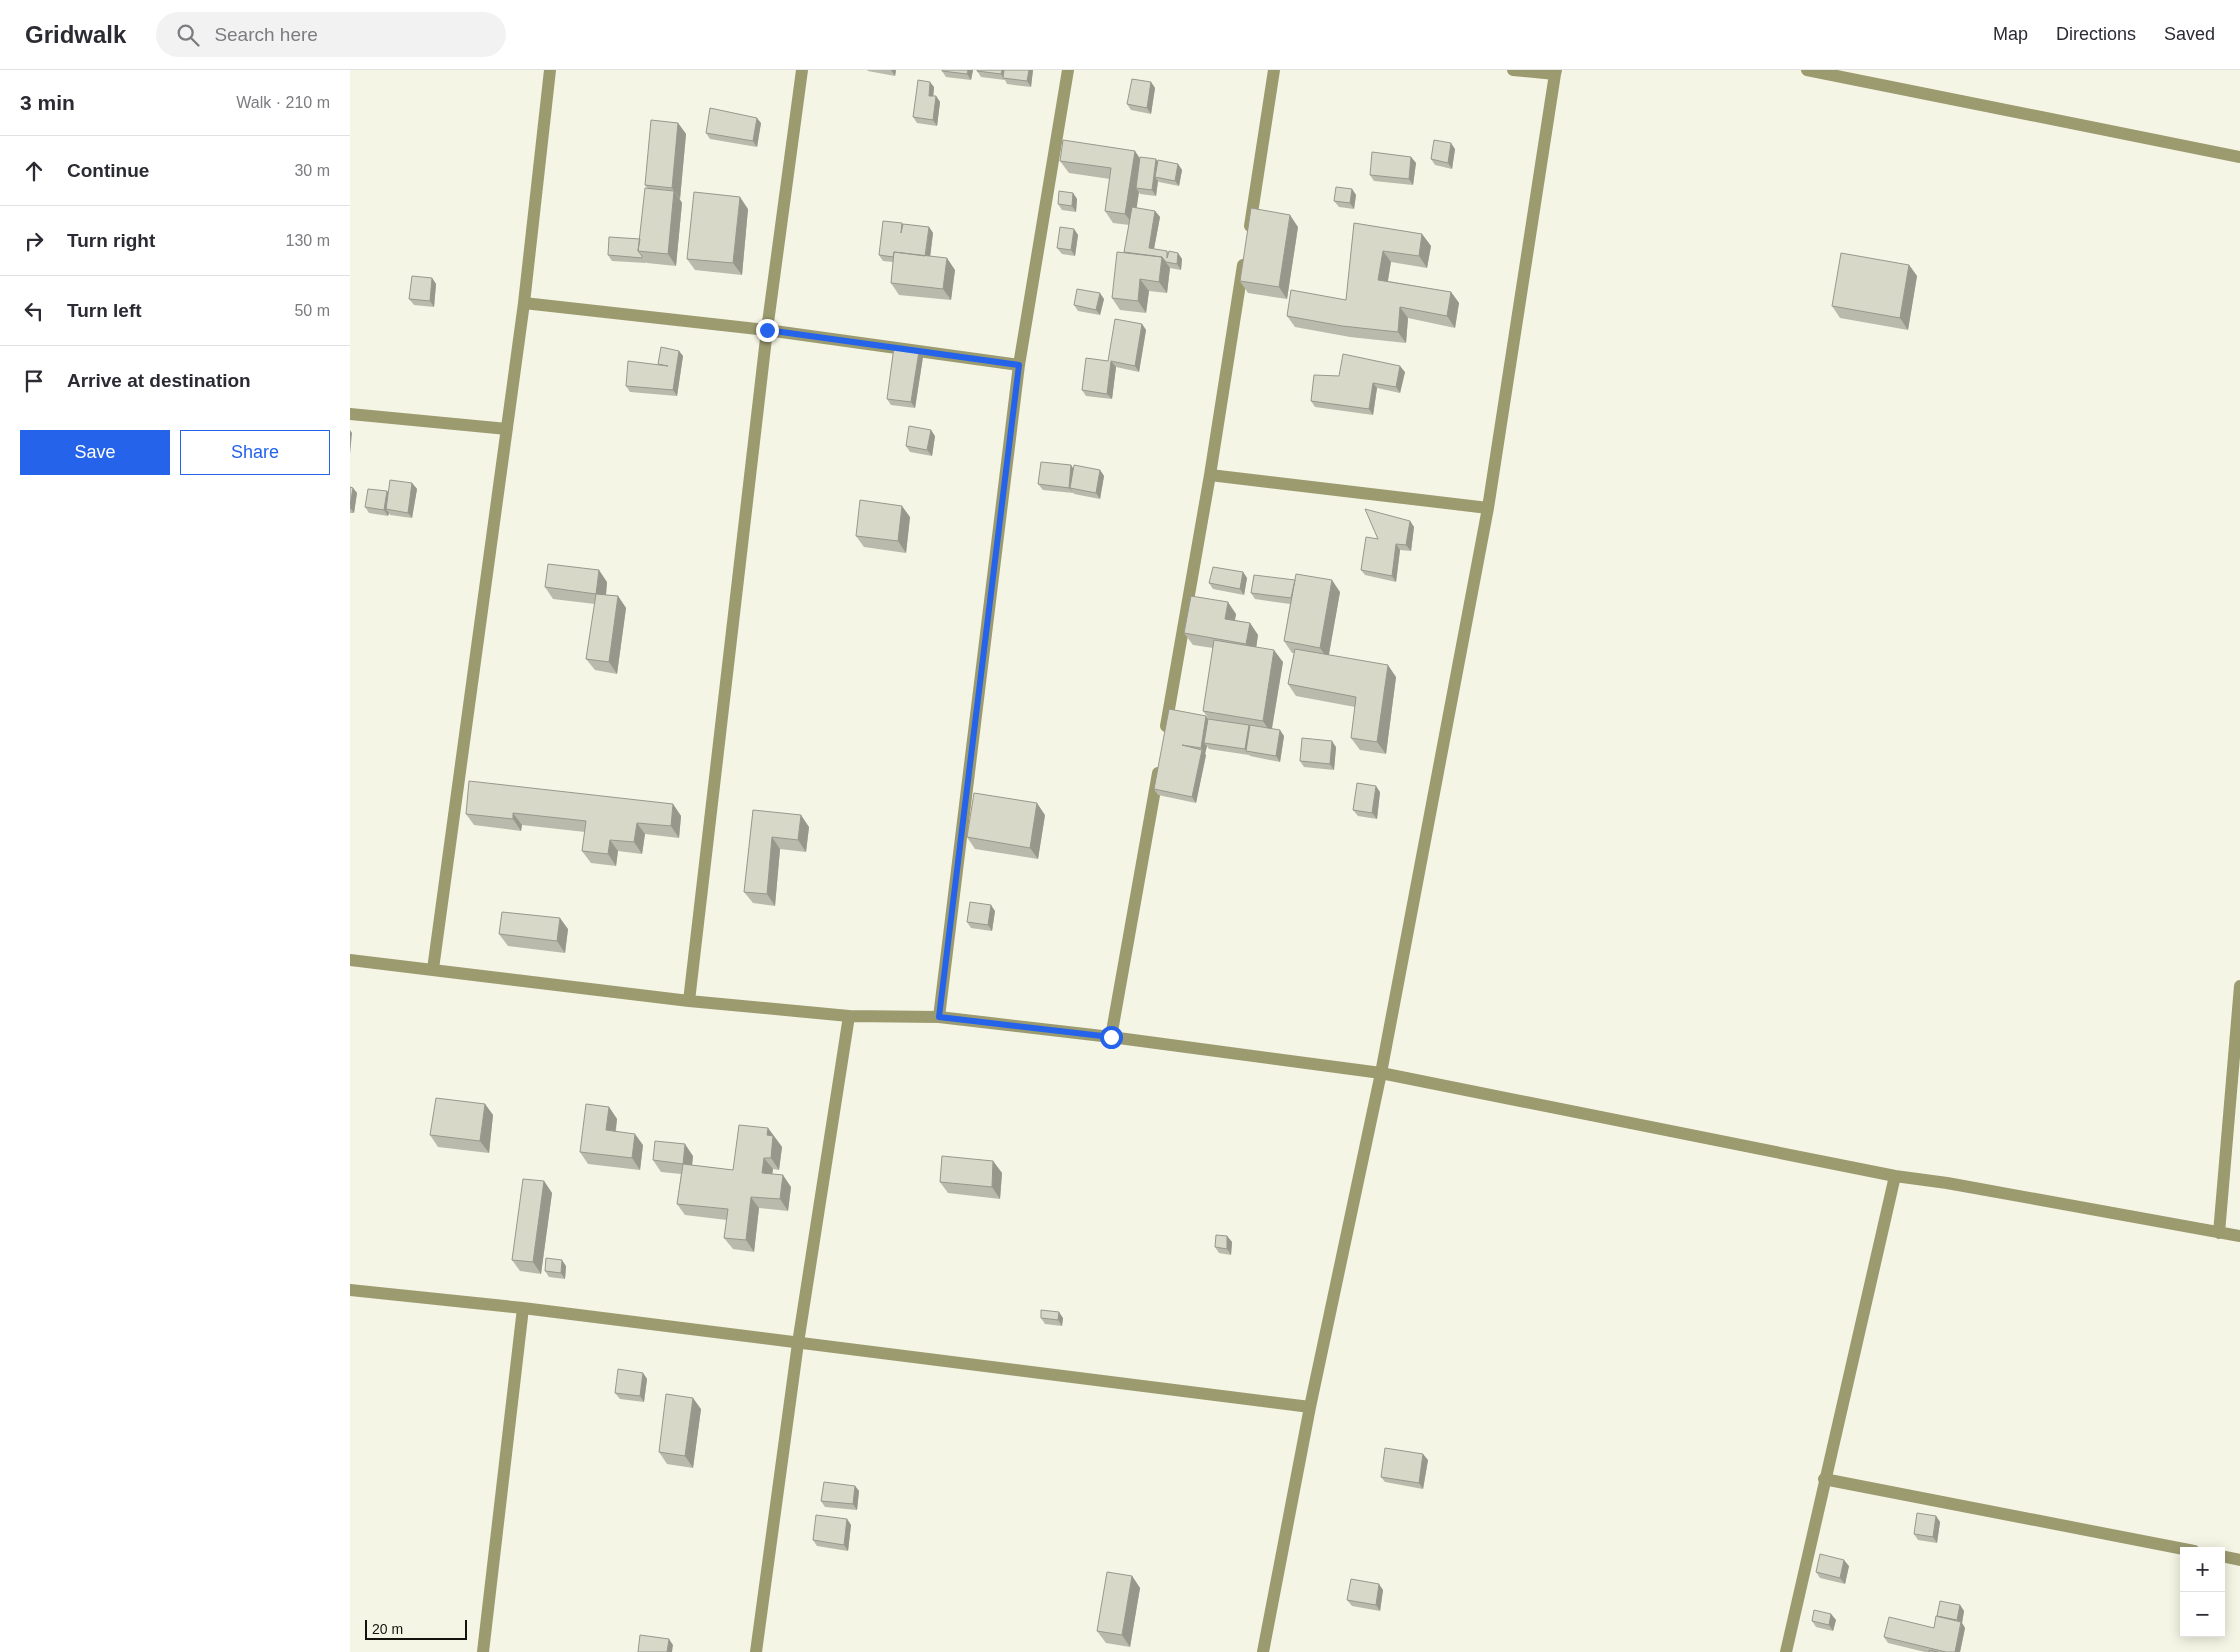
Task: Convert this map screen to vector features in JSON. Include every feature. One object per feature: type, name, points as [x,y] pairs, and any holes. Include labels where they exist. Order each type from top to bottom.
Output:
[{"type":"street","points":[[433,969],[524,303],[550,70]]},
{"type":"street","points":[[689,1002],[767,330],[802,70]]},
{"type":"street","points":[[939,1017],[1019,365],[1068,70]]},
{"type":"street","points":[[1164,736],[1210,475],[1274,70]]},
{"type":"street","points":[[1263,1652],[1310,1407],[1380,1073],[1488,508],[1555,72],[1513,70]]},
{"type":"street","points":[[1807,70],[2240,157]]},
{"type":"street","points":[[524,303],[767,330],[1019,365]]},
{"type":"street","points":[[350,414],[507,429]]},
{"type":"street","points":[[1210,475],[1488,508]]},
{"type":"street","points":[[1111,1037],[1161,756]]},
{"type":"street","points":[[350,960],[689,1002],[849,1016],[939,1017],[1111,1037],[1380,1073],[1895,1176],[1947,1183],[2240,1236]]},
{"type":"street","points":[[2220,1233],[2240,986]]},
{"type":"street","points":[[756,1652],[798,1343],[849,1016]]},
{"type":"street","points":[[1786,1652],[1824,1478],[1895,1176]]},
{"type":"street","points":[[350,1290],[523,1308],[1310,1407]]},
{"type":"street","points":[[483,1652],[523,1308]]},
{"type":"street","points":[[1824,1478],[2180,1548]]},
{"type":"street","points":[[2225,1557],[2240,1560]]},
{"type":"building","points":[[942,70],[968,70],[967,74]]},
{"type":"building","points":[[977,70],[1002,70],[1001,74]]},
{"type":"building","points":[[1004,70],[1029,70],[1027,81],[1003,78]]},
{"type":"building","points":[[1132,79],[1151,82],[1147,108],[1127,104]]},
{"type":"building","points":[[918,80],[930,82],[929,96],[936,96],[933,120],[913,117]]},
{"type":"building","points":[[710,108],[757,118],[753,141],[706,133]]},
{"type":"building","points":[[651,120],[678,123],[672,188],[645,185]]},
{"type":"building","points":[[1063,140],[1135,151],[1125,214],[1105,211],[1111,168],[1060,161]]},
{"type":"building","points":[[1434,140],[1451,143],[1448,163],[1431,159]]},
{"type":"building","points":[[1372,152],[1411,157],[1409,179],[1370,175]]},
{"type":"building","points":[[1140,157],[1156,159],[1152,190],[1136,188]]},
{"type":"building","points":[[1158,160],[1178,164],[1175,181],[1155,177]]},
{"type":"building","points":[[1336,187],[1352,189],[1350,203],[1334,201]]},
{"type":"building","points":[[645,188],[674,191],[668,254],[638,251]]},
{"type":"building","points":[[1059,191],[1073,193],[1072,206],[1058,204]]},
{"type":"building","points":[[694,192],[740,197],[733,263],[687,259]]},
{"type":"building","points":[[1132,207],[1155,211],[1149,248],[1167,251],[1167,258],[1169,251],[1178,253],[1177,264],[1166,262],[1162,257],[1124,252]]},
{"type":"building","points":[[1251,208],[1290,215],[1279,287],[1240,281]]},
{"type":"building","points":[[883,221],[902,223],[901,233],[903,224],[929,227],[925,256],[894,252],[893,257],[879,255]]},
{"type":"building","points":[[1354,223],[1422,234],[1419,256],[1383,251],[1378,280],[1451,292],[1447,316],[1400,307],[1398,332],[1342,326],[1287,316],[1291,290],[1346,300]]},
{"type":"building","points":[[1060,227],[1074,229],[1071,250],[1057,248]]},
{"type":"building","points":[[609,237],[640,239],[638,251],[642,258],[608,255]]},
{"type":"building","points":[[894,252],[947,258],[943,289],[891,283]]},
{"type":"building","points":[[1117,252],[1162,257],[1159,282],[1140,279],[1138,301],[1112,298]]},
{"type":"building","points":[[1841,253],[1909,265],[1900,318],[1832,306]]},
{"type":"building","points":[[412,276],[432,278],[430,301],[409,299]]},
{"type":"building","points":[[1077,289],[1100,293],[1096,310],[1074,305]]},
{"type":"building","points":[[1115,319],[1142,324],[1135,366],[1111,361],[1107,394],[1082,390],[1086,358],[1108,361]]},
{"type":"building","points":[[661,347],[679,351],[673,390],[626,386],[628,361],[668,366],[658,364]]},
{"type":"building","points":[[894,347],[919,351],[911,402],[887,399]]},
{"type":"building","points":[[1343,354],[1400,366],[1396,387],[1373,383],[1369,409],[1311,401],[1314,375],[1339,376]]},
{"type":"building","points":[[909,426],[931,430],[927,450],[906,446]]},
{"type":"building","points":[[1041,462],[1071,465],[1069,488],[1038,484]]},
{"type":"building","points":[[1074,465],[1100,470],[1096,493],[1070,488]]},
{"type":"building","points":[[390,480],[412,483],[408,513],[386,509]]},
{"type":"building","points":[[350,487],[353,488],[350,506]]},
{"type":"building","points":[[368,489],[387,491],[384,510],[365,507]]},
{"type":"building","points":[[860,500],[902,506],[898,541],[856,536]]},
{"type":"building","points":[[1365,509],[1410,521],[1406,545],[1396,544],[1392,576],[1361,570],[1366,537],[1378,539]]},
{"type":"building","points":[[548,564],[599,570],[596,594],[545,587]]},
{"type":"building","points":[[1213,567],[1243,572],[1240,589],[1209,583]]},
{"type":"building","points":[[1296,574],[1332,580],[1320,648],[1284,641]]},
{"type":"building","points":[[1254,575],[1295,580],[1291,598],[1251,593]]},
{"type":"building","points":[[596,594],[618,596],[609,662],[586,659]]},
{"type":"building","points":[[1191,596],[1228,602],[1225,619],[1250,623],[1246,644],[1184,633]]},
{"type":"building","points":[[1214,640],[1274,650],[1263,721],[1203,711]]},
{"type":"building","points":[[1295,649],[1388,665],[1377,742],[1351,738],[1356,697],[1288,684]]},
{"type":"building","points":[[1169,709],[1206,716],[1201,748],[1182,745],[1202,750],[1192,797],[1154,789]]},
{"type":"building","points":[[1208,719],[1249,725],[1245,749],[1204,743]]},
{"type":"building","points":[[1250,725],[1280,730],[1276,756],[1246,751]]},
{"type":"building","points":[[1302,738],[1332,741],[1330,764],[1300,761]]},
{"type":"building","points":[[469,781],[673,804],[671,826],[637,823],[634,842],[610,840],[608,854],[582,851],[586,821],[513,813],[513,819],[466,814]]},
{"type":"building","points":[[1357,783],[1376,786],[1372,813],[1353,810]]},
{"type":"building","points":[[974,793],[1037,803],[1030,848],[967,837]]},
{"type":"building","points":[[753,810],[801,815],[798,840],[772,837],[767,894],[744,892]]},
{"type":"building","points":[[970,902],[991,905],[988,925],[967,922]]},
{"type":"building","points":[[502,912],[560,918],[557,941],[499,934]]},
{"type":"building","points":[[436,1098],[485,1104],[480,1141],[430,1135]]},
{"type":"building","points":[[586,1104],[609,1107],[606,1130],[635,1134],[632,1158],[580,1152]]},
{"type":"building","points":[[739,1125],[768,1128],[767,1135],[773,1136],[771,1158],[764,1158],[762,1173],[783,1175],[780,1199],[751,1197],[746,1240],[724,1238],[728,1209],[677,1204],[683,1164],[733,1170]]},
{"type":"building","points":[[655,1141],[685,1144],[683,1164],[653,1160]]},
{"type":"building","points":[[942,1156],[993,1161],[992,1187],[940,1182]]},
{"type":"building","points":[[523,1179],[544,1181],[533,1262],[512,1260]]},
{"type":"building","points":[[1216,1235],[1227,1236],[1227,1249],[1215,1247]]},
{"type":"building","points":[[546,1258],[562,1260],[561,1273],[545,1271]]},
{"type":"building","points":[[1041,1310],[1059,1312],[1058,1320],[1041,1318]]},
{"type":"building","points":[[618,1369],[643,1373],[640,1396],[615,1393]]},
{"type":"building","points":[[666,1394],[693,1398],[685,1456],[659,1452]]},
{"type":"building","points":[[1385,1448],[1423,1454],[1419,1483],[1381,1477]]},
{"type":"building","points":[[824,1482],[855,1486],[853,1504],[821,1501]]},
{"type":"building","points":[[1917,1513],[1936,1516],[1933,1537],[1914,1534]]},
{"type":"building","points":[[816,1515],[847,1519],[844,1545],[813,1540]]},
{"type":"building","points":[[1820,1554],[1844,1560],[1840,1578],[1816,1572]]},
{"type":"building","points":[[1107,1572],[1132,1576],[1122,1635],[1097,1631]]},
{"type":"building","points":[[1351,1579],[1379,1584],[1376,1605],[1347,1600]]},
{"type":"building","points":[[1940,1601],[1960,1605],[1957,1620],[1937,1616]]},
{"type":"building","points":[[1814,1610],[1831,1614],[1829,1625],[1812,1621]]},
{"type":"building","points":[[1936,1616],[1961,1622],[1955,1652],[1946,1652],[1884,1637],[1889,1617],[1934,1628]]},
{"type":"building","points":[[640,1635],[669,1639],[667,1652],[638,1652]]},
{"type":"route","points":[[767,330],[1019,365],[939,1017],[1111,1037]]}]
